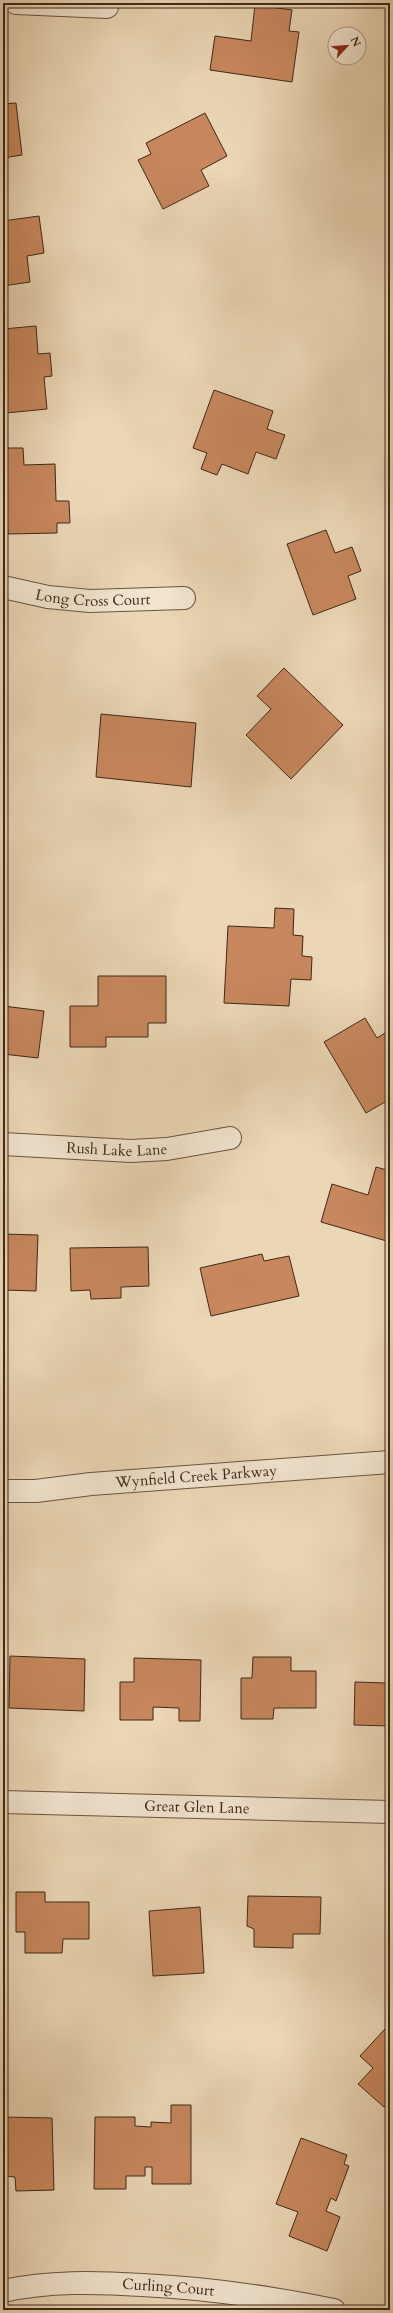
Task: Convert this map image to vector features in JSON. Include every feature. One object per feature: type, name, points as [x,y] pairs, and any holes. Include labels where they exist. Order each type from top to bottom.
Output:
[{"type":"street","points":[[16,3],[107,7]]},
{"type":"street","name":"Long Cross Court","points":[[3,587],[48,597],[90,601],[184,598]]},
{"type":"street","name":"Rush Lake Lane","points":[[3,1144],[131,1150],[167,1149],[230,1138]]},
{"type":"street","name":"Wynfield Creek Parkway","points":[[3,1491],[36,1491],[91,1484],[390,1462]]},
{"type":"street","name":"Great Glen Lane","points":[[3,1802],[390,1812]]},
{"type":"street","name":"Curling Court","points":[[3,2291],[49,2284],[104,2282],[194,2288],[334,2310]]},
{"type":"building","points":[[255,5],[292,10],[289,31],[299,32],[292,82],[210,70],[215,36],[251,41]]},
{"type":"building","points":[[16,103],[22,155],[3,158],[3,104]]},
{"type":"building","points":[[205,113],[227,156],[201,170],[209,186],[163,209],[138,160],[151,154],[146,143]]},
{"type":"building","points":[[39,216],[44,253],[27,256],[30,282],[3,286],[3,221]]},
{"type":"building","points":[[36,326],[38,354],[50,353],[52,376],[44,377],[47,409],[6,413],[5,398],[3,398],[3,329]]},
{"type":"building","points":[[214,390],[273,411],[267,429],[285,435],[276,459],[256,452],[248,474],[222,464],[217,475],[201,469],[207,453],[193,448]]},
{"type":"building","points":[[3,448],[23,448],[24,465],[55,464],[56,501],[69,501],[70,523],[57,523],[57,533],[8,534],[7,515],[3,515]]},
{"type":"building","points":[[326,530],[335,553],[352,547],[361,571],[348,576],[356,599],[313,615],[287,544]]},
{"type":"building","points":[[284,668],[343,725],[291,779],[246,735],[271,709],[257,696]]},
{"type":"building","points":[[101,714],[196,723],[191,787],[96,777]]},
{"type":"building","points":[[275,908],[294,909],[293,935],[303,936],[302,956],[312,957],[311,980],[291,979],[289,1006],[224,1003],[228,926],[274,928]]},
{"type":"building","points":[[98,976],[166,976],[166,1023],[148,1023],[148,1037],[106,1037],[106,1047],[70,1047],[70,1006],[98,1006]]},
{"type":"building","points":[[3,1006],[44,1011],[38,1058],[3,1054]]},
{"type":"building","points":[[365,1018],[377,1038],[390,1030],[390,1099],[366,1113],[324,1042]]},
{"type":"building","points":[[376,1167],[390,1171],[390,1242],[321,1222],[332,1184],[368,1195]]},
{"type":"building","points":[[3,1234],[38,1235],[36,1291],[3,1290]]},
{"type":"building","points":[[148,1247],[149,1286],[121,1287],[121,1298],[91,1299],[90,1290],[71,1291],[70,1248]]},
{"type":"building","points":[[262,1254],[264,1261],[289,1256],[299,1296],[211,1316],[200,1268]]},
{"type":"building","points":[[10,1656],[85,1659],[84,1711],[9,1708]]},
{"type":"building","points":[[253,1657],[291,1657],[291,1671],[316,1671],[316,1708],[274,1708],[273,1719],[241,1719],[241,1678],[252,1678]]},
{"type":"building","points":[[134,1658],[201,1660],[200,1721],[179,1721],[179,1708],[153,1707],[153,1720],[120,1720],[120,1682],[134,1682]]},
{"type":"building","points":[[387,1670],[390,1670],[390,1726],[354,1725],[355,1682],[386,1683]]},
{"type":"building","points":[[16,1892],[45,1892],[45,1902],[89,1902],[89,1939],[63,1939],[62,1953],[25,1953],[25,1932],[16,1932]]},
{"type":"building","points":[[248,1896],[321,1897],[320,1934],[293,1934],[293,1948],[254,1947],[254,1929],[247,1926]]},
{"type":"building","points":[[200,1907],[204,1973],[153,1976],[149,1911]]},
{"type":"building","points":[[385,2029],[390,2034],[390,2100],[384,2107],[358,2084],[373,2068],[360,2056]]},
{"type":"building","points":[[171,2105],[191,2105],[191,2184],[152,2184],[152,2167],[145,2167],[145,2176],[126,2176],[126,2189],[94,2189],[95,2117],[135,2117],[135,2126],[151,2127],[151,2122],[171,2123]]},
{"type":"building","points":[[3,2117],[52,2118],[54,2190],[16,2191],[15,2177],[3,2176]]},
{"type":"building","points":[[301,2138],[347,2155],[344,2164],[349,2166],[336,2201],[331,2198],[326,2211],[340,2217],[327,2251],[289,2236],[298,2212],[276,2204]]}]
